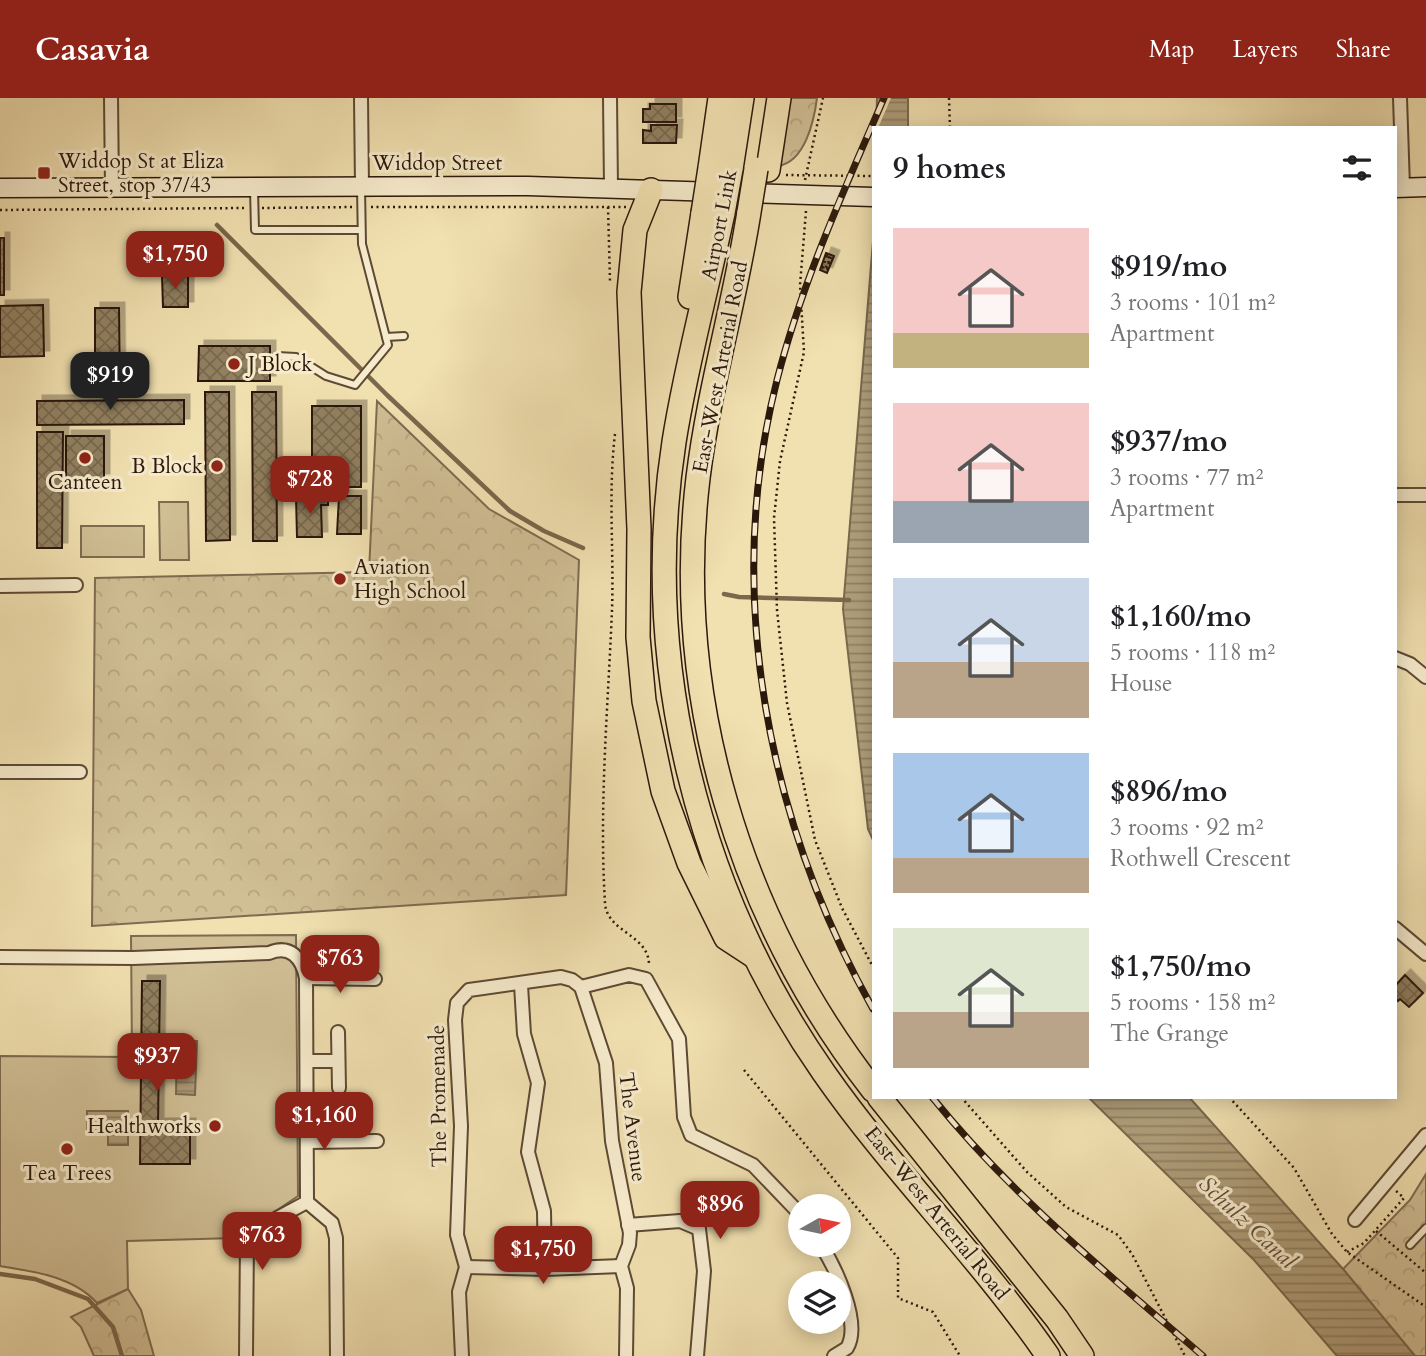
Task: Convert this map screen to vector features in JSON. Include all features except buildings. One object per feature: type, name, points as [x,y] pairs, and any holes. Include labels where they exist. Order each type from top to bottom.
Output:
[{"type":"highway","points":[[720,98],[720,169]]},
{"type":"highway","name":"Airport Link","points":[[692,352],[720,169],[742,98]]},
{"type":"highway","name":"Airport Link","points":[[762,170],[765,98]]},
{"type":"highway","points":[[762,170],[779,98]]},
{"type":"highway","name":"East-West Arterial Road","points":[[762,170],[706,417],[695,509],[694,607],[705,710],[722,790],[763,905],[813,1003],[872,1089]]},
{"type":"highway","points":[[651,190],[641,208],[635,230],[629,292],[638,502],[638,637],[644,701],[663,791],[690,863],[726,938],[757,959]]},
{"type":"highway","name":"East-West Arterial Road","points":[[692,352],[668,490],[664,578],[670,669],[683,748],[700,816],[731,905],[788,1017],[825,1074],[1008,1300],[1048,1356]]},
{"type":"highway","name":"East-West Arterial Road","points":[[881,1099],[1049,1309],[1082,1356]]},
{"type":"street","points":[[111,98],[112,188]]},
{"type":"street","points":[[361,98],[362,186]]},
{"type":"street","points":[[610,98],[611,187]]},
{"type":"street","points":[[1400,98],[1397,186],[1426,187]]},
{"type":"street","name":"Widdop Street","points":[[0,188],[362,186],[611,187],[651,190],[805,184],[872,197]]},
{"type":"street","points":[[1397,495],[1426,495]]},
{"type":"street","points":[[0,586],[76,585]]},
{"type":"street","points":[[1397,659],[1410,664],[1426,677]]},
{"type":"street","points":[[0,772],[80,772]]},
{"type":"street","points":[[1397,930],[1426,954]]},
{"type":"street","points":[[0,957],[270,953],[295,957],[302,964],[306,978],[307,1202]]},
{"type":"street","name":"The Promenade","points":[[462,1356],[459,1292],[466,1267],[457,1235],[461,1126],[455,1020],[457,1003],[463,993],[475,987],[521,985],[561,977],[572,980],[581,987],[629,975],[646,979]]},
{"type":"street","points":[[306,978],[375,979]]},
{"type":"street","points":[[646,979],[681,1046],[683,1108],[688,1132],[701,1143],[732,1153],[753,1165],[788,1201]]},
{"type":"street","points":[[521,985],[524,1034],[538,1083],[528,1152],[544,1211],[545,1269]]},
{"type":"street","name":"The Avenue","points":[[581,987],[606,1063],[611,1141],[628,1225],[629,1245],[621,1266],[627,1288],[626,1356]]},
{"type":"street","points":[[338,1032],[339,1088]]},
{"type":"street","points":[[307,1061],[338,1061]]},
{"type":"street","points":[[1355,1220],[1426,1135]]},
{"type":"street","points":[[308,1142],[377,1141]]},
{"type":"street","points":[[246,1356],[247,1237],[253,1231],[307,1202]]},
{"type":"street","points":[[307,1202],[332,1223],[336,1238],[337,1356]]},
{"type":"street","points":[[628,1225],[680,1221],[699,1229],[704,1271],[698,1356]]},
{"type":"street","points":[[827,1257],[838,1276],[851,1328],[847,1348],[834,1356]]},
{"type":"street","points":[[466,1267],[545,1269],[621,1266]]},
{"type":"lane","points":[[277,356],[296,357],[326,376],[355,386],[388,345],[359,230],[362,186]]},
{"type":"lane","points":[[254,187],[255,230],[359,230]]},
{"type":"lane","points":[[386,337],[404,336]]},
{"type":"lane","points":[[1410,1245],[1426,1228]]},
{"type":"path","points":[[823,98],[805,184],[807,223],[801,255],[800,285],[804,352],[779,461],[774,518],[777,610],[787,703],[816,839],[842,908],[872,965]]},
{"type":"path","points":[[949,98],[950,126]]},
{"type":"path","points":[[805,184],[872,176]]},
{"type":"path","points":[[608,207],[610,281]]},
{"type":"path","points":[[0,210],[632,207]]},
{"type":"path","points":[[821,266],[826,268],[830,258],[826,256]]},
{"type":"path","points":[[616,432],[612,459],[614,554],[603,855],[605,906],[611,921],[641,943],[649,960],[646,979]]},
{"type":"path","points":[[744,1070],[898,1258],[898,1298],[933,1312],[960,1356]]},
{"type":"path","points":[[963,1099],[1027,1172],[1066,1207],[1118,1235],[1132,1254],[1185,1356]]},
{"type":"path","points":[[1231,1099],[1294,1167],[1332,1234],[1347,1252],[1426,1307]]},
{"type":"path","points":[[1347,1252],[1362,1245],[1404,1198],[1387,1182]]},
{"type":"path","points":[[1376,1231],[1426,1273]]},
{"type":"green space","points":[[788,98],[817,98],[810,129],[801,149],[787,163],[778,166]]},
{"type":"green space","points":[[377,401],[489,509],[579,560],[566,895],[92,926],[95,578],[369,572]]},
{"type":"green space","points":[[159,502],[188,502],[189,560],[160,560]]},
{"type":"green space","points":[[81,526],[144,526],[144,557],[81,557]]},
{"type":"green space","name":"Healthworks","points":[[296,935],[298,1196],[236,1238],[127,1241],[128,1289],[97,1303],[88,1294],[65,1281],[0,1266],[0,1056],[132,1057],[131,936]]},
{"type":"green space","points":[[1426,1174],[1426,1356],[1415,1356],[1343,1269],[1410,1200]]},
{"type":"green space","points":[[128,1289],[141,1310],[154,1356],[94,1356],[81,1327],[71,1317]]},
{"type":"water","points":[[877,98],[908,98],[908,126],[876,126]]},
{"type":"water","points":[[872,253],[872,838],[868,829],[843,609]]},
{"type":"water","points":[[177,1041],[197,1041],[195,1095],[176,1094]]},
{"type":"water","name":"Schulz Canal","points":[[1090,1099],[1191,1099],[1343,1269],[1415,1356],[1337,1356],[1254,1260]]},
{"type":"water","points":[[87,1111],[128,1111],[128,1145],[108,1145],[108,1133],[87,1133]]},
{"type":"pier","points":[[881,98],[891,98],[879,126],[873,126],[873,117]]},
{"type":"waterway","points":[[217,225],[387,395],[510,511],[544,531],[583,548]]},
{"type":"waterway","points":[[724,594],[739,597],[849,600]]},
{"type":"waterway","points":[[0,1274],[35,1279],[88,1299],[113,1327],[122,1356]]},
{"type":"railway","points":[[872,1007],[836,936],[806,861],[782,783],[765,704],[756,623],[754,542],[761,460],[787,344],[825,237],[884,98]]},
{"type":"railway","points":[[934,1099],[962,1133],[1027,1200],[1096,1264],[1203,1356]]},
{"type":"place","name":"Widdop St at Eliza Street, stop 37/43","points":[[44,173]]},
{"type":"place","name":"J Block","points":[[234,364]]},
{"type":"place","name":"Canteen","points":[[85,458]]},
{"type":"place","name":"B Block","points":[[217,466]]},
{"type":"place","name":"Aviation High School","points":[[340,579]]},
{"type":"place","name":"Healthworks","points":[[215,1126]]},
{"type":"place","name":"Tea Trees","points":[[67,1149]]}]
